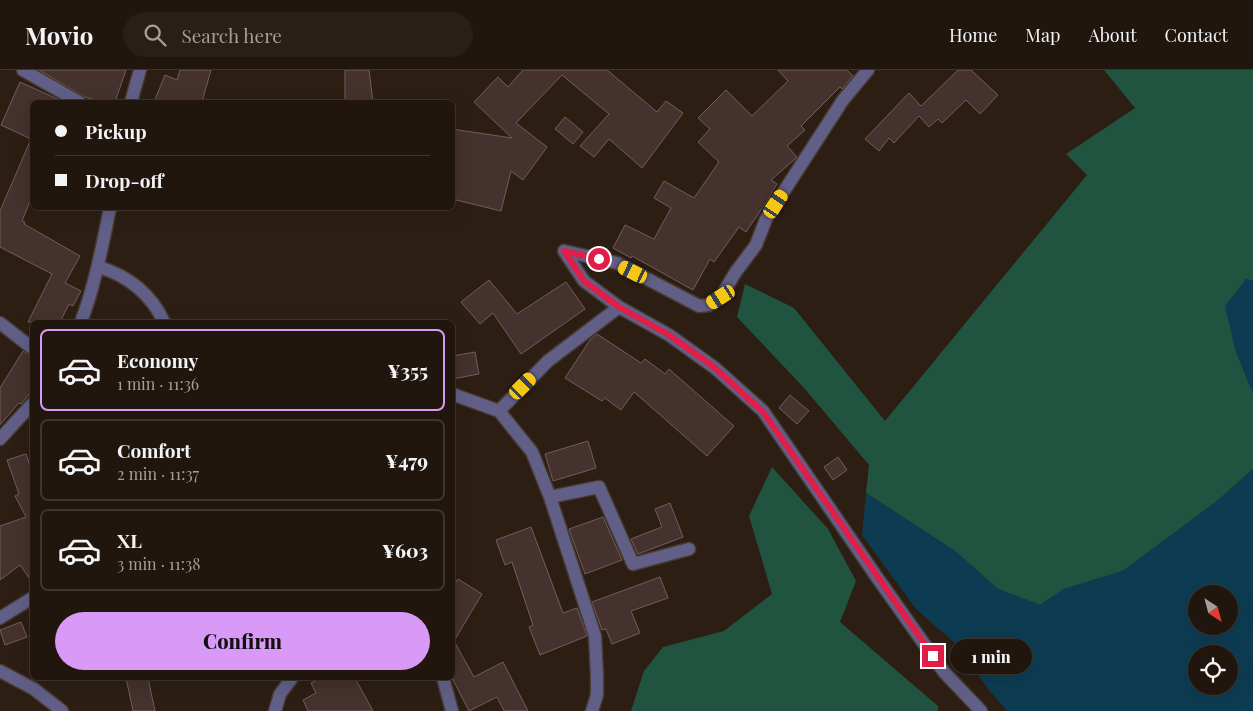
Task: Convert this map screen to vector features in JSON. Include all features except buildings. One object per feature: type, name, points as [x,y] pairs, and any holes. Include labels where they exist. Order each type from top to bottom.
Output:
[{"type":"street","points":[[23,70],[76,100]]},
{"type":"street","points":[[132,100],[140,70]]},
{"type":"street","points":[[868,70],[842,100],[766,219],[756,245],[735,273],[721,297],[709,304],[699,306],[617,264],[564,251],[584,281],[619,307],[669,335],[700,357],[715,368],[763,412],[944,672],[982,711]]},
{"type":"street","points":[[82,320],[98,267],[110,210]]},
{"type":"street","points":[[98,267],[115,272],[140,288],[163,320]]},
{"type":"street","points":[[499,411],[548,361],[619,307]]},
{"type":"street","points":[[0,323],[30,346]]},
{"type":"street","points":[[455,395],[499,411],[532,452],[550,497],[595,636],[597,676],[596,695],[592,711]]},
{"type":"street","points":[[0,439],[30,406]]},
{"type":"street","points":[[550,497],[599,487],[633,564],[689,549]]},
{"type":"street","points":[[0,618],[30,599]]},
{"type":"street","points":[[0,671],[34,689],[62,711]]},
{"type":"street","points":[[275,711],[280,694],[290,680]]},
{"type":"street","points":[[444,680],[452,711]]},
{"type":"green space","points":[[1104,70],[1253,70],[1253,281],[1246,279],[1235,349],[1253,393],[1253,469],[1217,501],[1123,571],[1064,589],[1040,605],[998,589],[955,551],[866,493],[869,465],[805,389],[737,317],[745,284],[794,308],[885,421],[1087,175],[1066,154],[1135,108]]},
{"type":"green space","points":[[772,467],[828,529],[856,581],[840,622],[938,706],[938,711],[631,711],[644,671],[663,647],[724,631],[772,594],[749,516]]},
{"type":"water","points":[[1246,279],[1253,281],[1253,393],[1235,349],[1225,306]]},
{"type":"water","points":[[1253,469],[1253,711],[1007,711],[988,689],[956,644],[916,609],[862,535],[866,493],[955,551],[998,589],[1040,605],[1064,589],[1123,571],[1217,501]]},
{"type":"route","points":[[599,259],[564,251],[584,281],[619,307],[669,335],[700,357],[715,368],[763,412],[933,656]]}]
